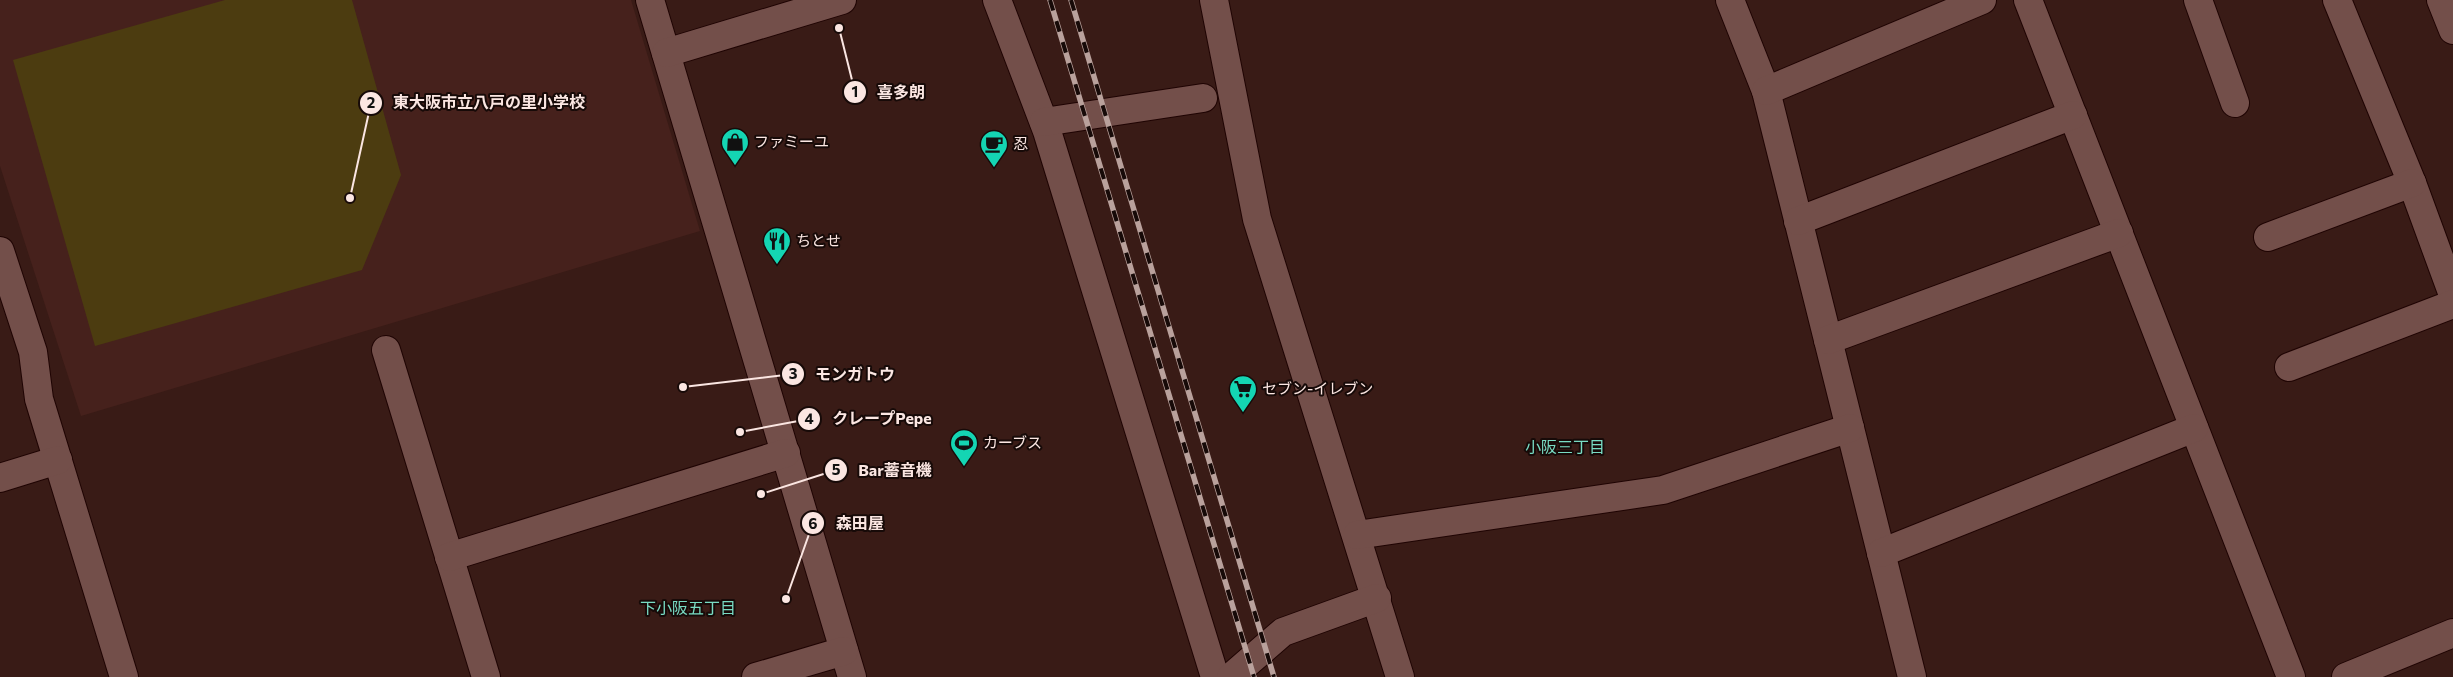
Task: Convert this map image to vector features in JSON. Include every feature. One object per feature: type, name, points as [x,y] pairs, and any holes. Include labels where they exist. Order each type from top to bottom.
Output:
[{"type":"street","points":[[650,0],[852,677]]},
{"type":"street","points":[[666,54],[842,0]]},
{"type":"street","points":[[997,0],[1044,122],[1215,677]]},
{"type":"street","points":[[1214,0],[1257,220],[1377,598],[1400,677]]},
{"type":"street","points":[[1730,0],[1766,91],[1912,677]]},
{"type":"street","points":[[1766,91],[1982,0]]},
{"type":"street","points":[[2028,0],[2291,677]]},
{"type":"street","points":[[2198,0],[2235,103]]},
{"type":"street","points":[[2337,0],[2412,183],[2453,295]]},
{"type":"street","points":[[2441,0],[2453,30]]},
{"type":"street","points":[[1044,122],[1203,98]]},
{"type":"street","points":[[1798,221],[2073,115]]},
{"type":"street","points":[[2268,237],[2412,183]]},
{"type":"street","points":[[1828,340],[2119,233]]},
{"type":"street","points":[[0,250],[7,298],[33,352],[39,399],[124,677]]},
{"type":"street","points":[[2289,367],[2453,304]]},
{"type":"street","points":[[386,350],[486,677]]},
{"type":"street","points":[[1357,535],[1662,490],[1850,428]]},
{"type":"street","points":[[1881,553],[2194,428]]},
{"type":"street","points":[[449,557],[786,453]]},
{"type":"street","points":[[0,478],[58,460]]},
{"type":"street","points":[[1231,677],[1283,632],[1377,598]]},
{"type":"street","points":[[2346,677],[2453,633]]},
{"type":"street","points":[[756,677],[844,651]]},
{"type":"shaded area","points":[[0,0],[631,0],[700,231],[81,416],[0,166]]},
{"type":"shaded area","points":[[225,0],[352,0],[401,175],[362,270],[95,346],[13,60]]},
{"type":"railway","points":[[1050,0],[1254,677]]},
{"type":"railway","points":[[1071,0],[1274,677]]},
{"type":"place","name":"喜多朗","points":[[839,28]]},
{"type":"place","name":"ファミーユ","points":[[735,166]]},
{"type":"place","name":"忍","points":[[994,168]]},
{"type":"place","name":"東大阪市立八戸の里小学校","points":[[350,198]]},
{"type":"place","name":"ちとせ","points":[[777,265]]},
{"type":"place","name":"モンガトウ","points":[[683,387]]},
{"type":"place","name":"セブン-イレブン","points":[[1243,413]]},
{"type":"place","name":"クレープPepe","points":[[740,432]]},
{"type":"place","name":"カーブス","points":[[964,467]]},
{"type":"place","name":"Bar蓄音機","points":[[761,494]]},
{"type":"place","name":"森田屋","points":[[786,599]]},
{"type":"district","name":"小阪三丁目","points":[[1565,447]]},
{"type":"district","name":"下小阪五丁目","points":[[688,608]]}]
